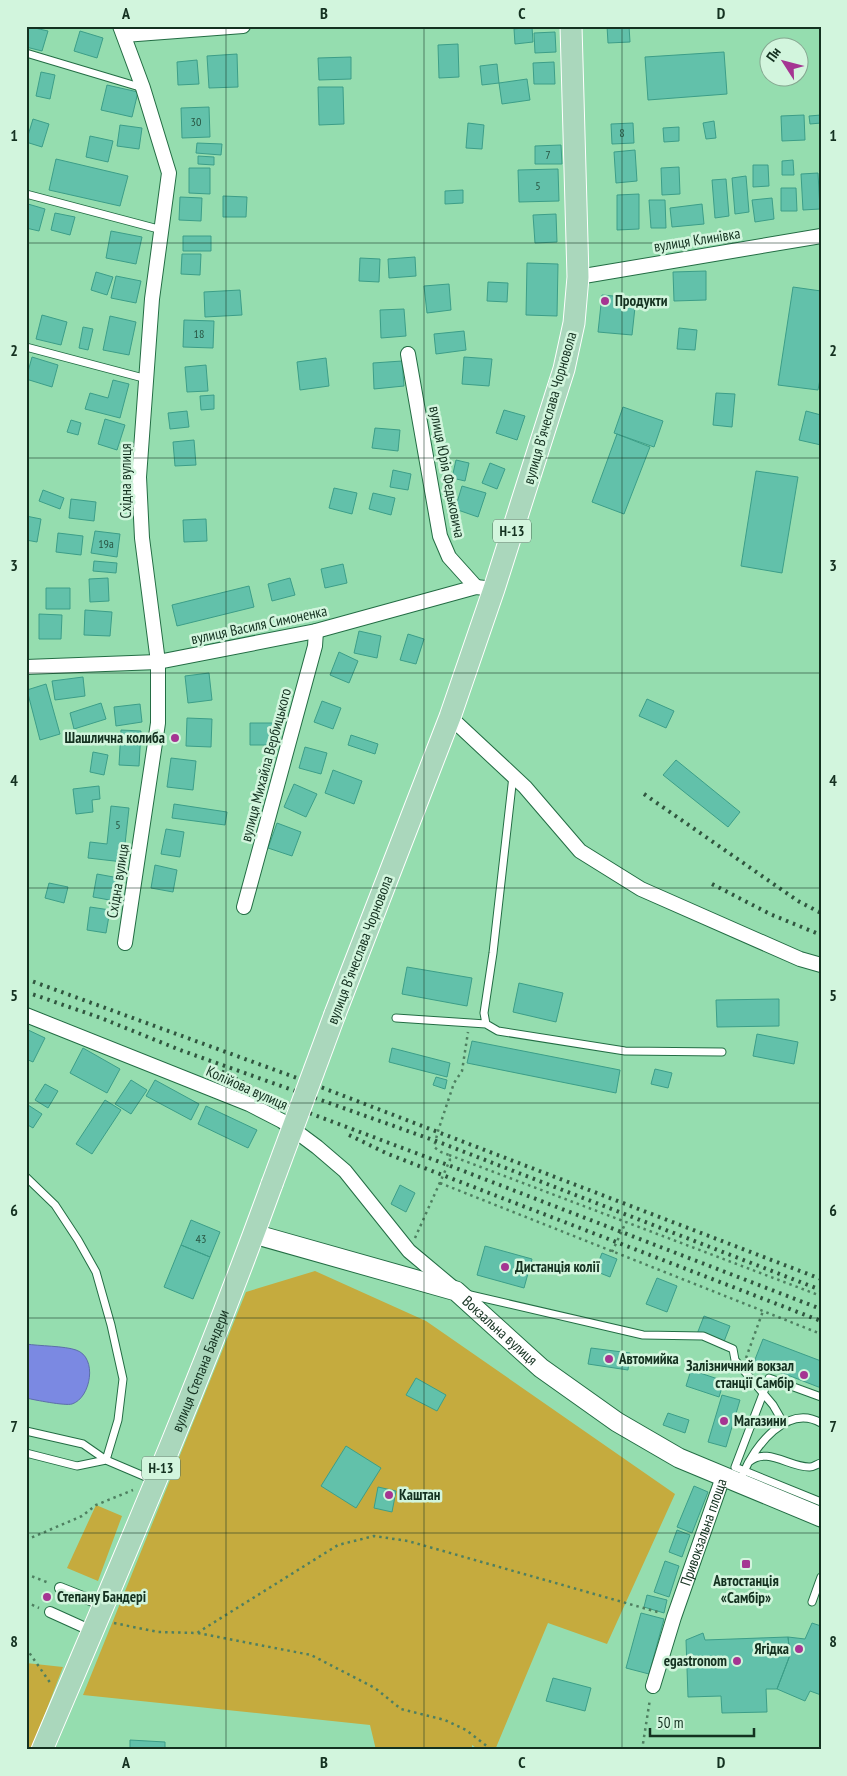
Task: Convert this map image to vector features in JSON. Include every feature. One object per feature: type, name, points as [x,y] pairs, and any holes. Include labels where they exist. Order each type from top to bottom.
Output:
[{"type":"main road","name":"вулиця Вʼячеслава Чорновола","points":[[272,1184],[335,1014],[450,717],[485,588],[564,369],[574,323],[578,277],[571,26]]},
{"type":"main road","name":"вулиця Степана Бандери","points":[[42,1750],[156,1482],[272,1184]]},
{"type":"main road","name":"Вокзальна вулиця","points":[[254,1234],[456,1291],[541,1368],[617,1422],[679,1458],[738,1474]]},
{"type":"main road","name":"Привокзальна площа","points":[[738,1474],[821,1517]]},
{"type":"street","points":[[122,31],[243,26]]},
{"type":"street","name":"Східна вулиця","points":[[122,31],[143,88],[169,174],[152,299],[139,477],[142,538],[158,662],[158,723],[125,943]]},
{"type":"street","name":"вулиця Клинівка","points":[[578,277],[821,236]]},
{"type":"street","name":"вулиця Юрія Федьковича","points":[[408,354],[440,536],[449,557],[485,588]]},
{"type":"street","name":"вулиця Василя Симоненка","points":[[26,667],[158,662],[316,631],[485,588]]},
{"type":"street","name":"вулиця Михайла Вербицького","points":[[244,908],[315,646],[316,631]]},
{"type":"street","points":[[450,717],[525,787],[580,850],[641,889],[800,959],[821,965]]},
{"type":"street","name":"Колійова вулиця","points":[[26,1015],[249,1104],[282,1121],[317,1146],[345,1171],[409,1251],[456,1291]]},
{"type":"street","name":"Привокзальна площа","points":[[653,1686],[674,1617],[738,1474]]},
{"type":"street","points":[[60,1588],[98,1619]]},
{"type":"street","points":[[50,1612],[98,1619]]},
{"type":"lane","points":[[26,53],[143,88]]},
{"type":"lane","points":[[26,194],[162,230]]},
{"type":"lane","points":[[26,347],[147,379]]},
{"type":"lane","points":[[486,1024],[484,1013],[493,953],[513,776]]},
{"type":"lane","points":[[396,1018],[486,1024],[498,1031],[625,1051],[722,1052]]},
{"type":"lane","points":[[26,1178],[55,1205],[96,1272],[111,1325],[123,1379],[118,1420],[106,1460]]},
{"type":"lane","points":[[456,1291],[644,1335],[702,1336],[733,1349],[736,1360],[742,1369],[773,1405],[784,1424]]},
{"type":"lane","points":[[821,1397],[769,1378],[735,1467],[738,1474],[821,1502]]},
{"type":"lane","points":[[738,1474],[762,1441],[784,1424],[797,1418],[808,1418],[821,1423]]},
{"type":"lane","points":[[26,1431],[83,1444],[106,1460],[156,1482]]},
{"type":"lane","points":[[26,1453],[76,1466],[106,1460]]},
{"type":"lane","points":[[738,1474],[753,1459],[764,1456],[780,1458],[810,1467],[821,1463]]},
{"type":"lane","points":[[812,1602],[821,1577]]},
{"type":"path","points":[[469,1023],[462,1072],[454,1083],[434,1147],[441,1152],[821,1296]]},
{"type":"path","points":[[409,1251],[450,1160],[449,1155]]},
{"type":"path","points":[[440,1183],[821,1334]]},
{"type":"path","points":[[612,1252],[626,1222]]},
{"type":"path","points":[[742,1369],[763,1311]]},
{"type":"path","points":[[26,1540],[82,1516],[96,1505],[156,1482]]},
{"type":"path","points":[[197,1633],[338,1545],[374,1536],[408,1541],[674,1617]]},
{"type":"path","points":[[26,1574],[60,1588]]},
{"type":"path","points":[[98,1619],[158,1632],[197,1633],[311,1655],[375,1688],[401,1709],[445,1720],[466,1730],[492,1750]]},
{"type":"path","points":[[26,1648],[63,1700]]},
{"type":"path","points":[[642,1750],[646,1716],[653,1686]]},
{"type":"shaded area","points":[[315,1271],[426,1321],[675,1494],[607,1644],[548,1623],[495,1750],[479,1750],[472,1745],[472,1750],[376,1750],[370,1725],[83,1695],[246,1292]]},
{"type":"shaded area","points":[[96,1505],[122,1516],[98,1581],[67,1568]]},
{"type":"shaded area","points":[[26,1663],[63,1667],[31,1750],[26,1750]]},
{"type":"water","points":[[26,1344],[71,1349],[83,1354],[87,1361],[89,1377],[84,1394],[79,1400],[72,1404],[63,1404],[26,1398]]},
{"type":"building","points":[[26,26],[48,31],[42,51],[26,47]]},
{"type":"building","points":[[607,26],[629,26],[630,42],[608,43]]},
{"type":"building","points":[[532,27],[533,42],[515,44],[514,29]]},
{"type":"building","points":[[80,31],[103,38],[97,58],[74,51]]},
{"type":"building","points":[[555,32],[556,52],[535,53],[534,33]]},
{"type":"building","points":[[458,44],[459,77],[439,78],[438,45]]},
{"type":"building","points":[[724,52],[727,94],[648,100],[645,57]]},
{"type":"building","points":[[237,54],[238,87],[209,88],[207,56]]},
{"type":"building","points":[[351,57],[351,79],[319,80],[318,58]]},
{"type":"building","points":[[197,60],[199,84],[178,85],[177,62]]},
{"type":"building","points":[[554,62],[555,84],[534,84],[533,63]]},
{"type":"building","points":[[497,64],[499,83],[482,85],[480,66]]},
{"type":"building","points":[[41,72],[55,75],[50,99],[36,96]]},
{"type":"building","points":[[527,79],[530,100],[502,104],[499,83]]},
{"type":"building","points":[[107,85],[138,92],[132,117],[101,110]]},
{"type":"building","points":[[318,87],[343,87],[344,124],[319,125]]},
{"type":"building","points":[[209,107],[210,137],[182,138],[181,108]]},
{"type":"building","points":[[804,115],[805,140],[782,141],[781,116]]},
{"type":"building","points":[[821,115],[821,123],[810,124],[809,116]]},
{"type":"building","points":[[33,119],[49,124],[42,147],[26,142]]},
{"type":"building","points":[[714,121],[716,138],[706,139],[703,123]]},
{"type":"building","points":[[468,123],[484,125],[482,149],[466,148]]},
{"type":"building","points":[[633,123],[634,143],[612,144],[611,124]]},
{"type":"building","points":[[120,125],[142,128],[139,149],[117,146]]},
{"type":"building","points":[[679,127],[679,141],[664,142],[663,128]]},
{"type":"building","points":[[90,136],[113,141],[108,162],[86,157]]},
{"type":"building","points":[[197,143],[222,144],[221,155],[196,153]]},
{"type":"building","points":[[561,145],[562,164],[535,164],[535,146]]},
{"type":"building","points":[[635,150],[637,181],[616,183],[614,152]]},
{"type":"building","points":[[198,156],[214,157],[214,165],[198,164]]},
{"type":"building","points":[[56,159],[128,176],[120,206],[49,190]]},
{"type":"building","points":[[793,160],[794,175],[782,175],[782,161]]},
{"type":"building","points":[[753,165],[768,165],[769,186],[753,187]]},
{"type":"building","points":[[679,167],[680,194],[662,195],[661,168]]},
{"type":"building","points":[[189,168],[210,168],[210,194],[189,193]]},
{"type":"building","points":[[558,169],[559,201],[519,202],[518,170]]},
{"type":"building","points":[[818,173],[820,209],[803,210],[801,174]]},
{"type":"building","points":[[746,176],[749,212],[735,214],[732,178]]},
{"type":"building","points":[[726,179],[729,216],[715,218],[712,180]]},
{"type":"building","points":[[781,188],[796,188],[797,211],[781,211]]},
{"type":"building","points":[[463,190],[463,203],[445,204],[445,191]]},
{"type":"building","points":[[639,194],[639,229],[617,230],[617,195]]},
{"type":"building","points":[[223,196],[247,197],[246,217],[223,217]]},
{"type":"building","points":[[180,197],[202,198],[201,221],[179,220]]},
{"type":"building","points":[[772,198],[774,219],[755,222],[752,200]]},
{"type":"building","points":[[649,200],[665,200],[666,228],[651,228]]},
{"type":"building","points":[[28,204],[45,209],[39,231],[26,228]]},
{"type":"building","points":[[702,204],[704,224],[672,227],[670,208]]},
{"type":"building","points":[[55,213],[75,217],[70,235],[51,230]]},
{"type":"building","points":[[556,214],[557,242],[535,243],[533,215]]},
{"type":"building","points":[[111,231],[142,237],[136,264],[106,258]]},
{"type":"building","points":[[183,236],[211,236],[211,251],[183,251]]},
{"type":"building","points":[[182,254],[201,254],[200,275],[181,274]]},
{"type":"building","points":[[415,257],[416,276],[389,278],[388,259]]},
{"type":"building","points":[[360,258],[380,259],[379,282],[359,281]]},
{"type":"building","points":[[527,263],[558,264],[557,316],[526,315]]},
{"type":"building","points":[[706,271],[706,300],[674,301],[673,272]]},
{"type":"building","points":[[96,272],[113,277],[107,295],[91,290]]},
{"type":"building","points":[[116,276],[141,281],[136,303],[111,298]]},
{"type":"building","points":[[488,282],[508,283],[507,302],[487,301]]},
{"type":"building","points":[[449,284],[451,310],[427,313],[424,286]]},
{"type":"building","points":[[793,287],[821,291],[821,374],[818,390],[778,385]]},
{"type":"building","points":[[240,290],[242,315],[205,317],[204,292]]},
{"type":"building","points":[[602,295],[636,298],[632,335],[598,332]]},
{"type":"building","points":[[404,309],[406,336],[381,338],[380,310]]},
{"type":"building","points":[[42,315],[67,322],[61,345],[36,339]]},
{"type":"building","points":[[110,316],[136,322],[129,355],[103,350]]},
{"type":"building","points":[[184,320],[214,321],[213,348],[183,347]]},
{"type":"building","points":[[83,327],[93,329],[88,350],[79,348]]},
{"type":"building","points":[[679,328],[697,330],[695,350],[677,349]]},
{"type":"building","points":[[464,331],[466,350],[436,354],[434,334]]},
{"type":"building","points":[[32,357],[58,365],[52,387],[26,379]]},
{"type":"building","points":[[464,357],[492,359],[489,386],[462,384]]},
{"type":"building","points":[[326,358],[329,386],[300,390],[297,362]]},
{"type":"building","points":[[402,361],[404,386],[374,389],[373,363]]},
{"type":"building","points":[[206,365],[208,391],[187,392],[185,367]]},
{"type":"building","points":[[113,380],[129,384],[120,418],[85,409],[90,393],[108,398]]},
{"type":"building","points":[[716,393],[735,394],[732,427],[713,425]]},
{"type":"building","points":[[214,395],[214,409],[201,410],[200,396]]},
{"type":"building","points":[[623,407],[663,421],[654,447],[614,433]]},
{"type":"building","points":[[504,410],[525,416],[517,440],[496,433]]},
{"type":"building","points":[[187,411],[189,427],[170,429],[168,413]]},
{"type":"building","points":[[806,411],[821,415],[821,445],[799,440]]},
{"type":"building","points":[[105,419],[125,425],[117,450],[98,444]]},
{"type":"building","points":[[71,420],[81,423],[78,435],[67,432]]},
{"type":"building","points":[[375,428],[400,430],[398,451],[372,448]]},
{"type":"building","points":[[617,434],[650,447],[624,514],[592,502]]},
{"type":"building","points":[[194,440],[196,465],[175,466],[173,442]]},
{"type":"building","points":[[456,460],[469,463],[465,481],[452,478]]},
{"type":"building","points":[[490,463],[505,469],[497,489],[482,483]]},
{"type":"building","points":[[393,470],[411,474],[408,490],[390,487]]},
{"type":"building","points":[[756,471],[798,477],[782,573],[741,566]]},
{"type":"building","points":[[462,486],[486,493],[478,517],[455,509]]},
{"type":"building","points":[[334,488],[357,493],[352,514],[329,508]]},
{"type":"building","points":[[43,490],[64,498],[60,509],[39,501]]},
{"type":"building","points":[[373,493],[395,498],[391,515],[369,509]]},
{"type":"building","points":[[71,499],[96,502],[94,521],[69,518]]},
{"type":"building","points":[[26,516],[41,519],[37,542],[26,540]]},
{"type":"building","points":[[206,519],[207,541],[184,542],[183,520]]},
{"type":"building","points":[[95,531],[120,534],[117,557],[91,553]]},
{"type":"building","points":[[58,533],[83,536],[81,555],[56,552]]},
{"type":"building","points":[[94,561],[117,563],[116,573],[93,571]]},
{"type":"building","points":[[343,564],[347,583],[325,588],[321,569]]},
{"type":"building","points":[[108,578],[109,601],[90,602],[89,579]]},
{"type":"building","points":[[290,578],[295,595],[272,601],[268,584]]},
{"type":"building","points":[[249,586],[254,607],[177,626],[172,605]]},
{"type":"building","points":[[46,588],[70,588],[70,609],[46,609]]},
{"type":"building","points":[[85,610],[112,612],[110,636],[84,635]]},
{"type":"building","points":[[39,614],[62,615],[61,639],[39,639]]},
{"type":"building","points":[[359,631],[381,636],[377,658],[354,653]]},
{"type":"building","points":[[408,634],[424,639],[416,664],[400,660]]},
{"type":"building","points":[[339,652],[358,661],[349,683],[330,675]]},
{"type":"building","points":[[209,673],[212,700],[188,703],[185,676]]},
{"type":"building","points":[[83,677],[85,696],[55,700],[52,681]]},
{"type":"building","points":[[46,684],[60,734],[40,740],[27,690]]},
{"type":"building","points":[[647,699],[674,711],[666,728],[639,716]]},
{"type":"building","points":[[322,701],[341,708],[333,729],[314,722]]},
{"type":"building","points":[[101,703],[106,719],[74,729],[70,713]]},
{"type":"building","points":[[140,704],[142,722],[116,726],[114,707]]},
{"type":"building","points":[[187,718],[212,719],[211,747],[186,746]]},
{"type":"building","points":[[250,723],[279,723],[279,745],[250,745]]},
{"type":"building","points":[[121,730],[141,731],[139,766],[119,765]]},
{"type":"building","points":[[351,735],[378,744],[375,754],[348,745]]},
{"type":"building","points":[[305,747],[327,753],[321,774],[299,768]]},
{"type":"building","points":[[93,752],[108,755],[104,775],[90,772]]},
{"type":"building","points":[[171,758],[196,761],[193,790],[167,787]]},
{"type":"building","points":[[676,760],[740,812],[728,827],[663,775]]},
{"type":"building","points":[[333,770],[362,781],[354,804],[325,793]]},
{"type":"building","points":[[294,784],[317,794],[306,817],[284,807]]},
{"type":"building","points":[[99,786],[100,799],[92,800],[93,812],[76,814],[73,789]]},
{"type":"building","points":[[174,804],[227,812],[225,825],[172,818]]},
{"type":"building","points":[[111,806],[129,808],[123,862],[88,858],[90,842],[107,844]]},
{"type":"building","points":[[277,823],[301,832],[292,856],[268,848]]},
{"type":"building","points":[[166,829],[184,832],[180,857],[161,854]]},
{"type":"building","points":[[155,865],[177,870],[173,892],[151,888]]},
{"type":"building","points":[[97,874],[119,878],[115,901],[93,897]]},
{"type":"building","points":[[49,883],[68,887],[64,903],[45,898]]},
{"type":"building","points":[[90,907],[110,910],[106,933],[87,930]]},
{"type":"building","points":[[407,967],[472,978],[467,1006],[402,994]]},
{"type":"building","points":[[519,983],[563,993],[556,1022],[513,1012]]},
{"type":"building","points":[[779,999],[779,1026],[717,1027],[716,1000]]},
{"type":"building","points":[[26,1029],[45,1038],[33,1062],[26,1059]]},
{"type":"building","points":[[757,1034],[798,1042],[794,1064],[753,1056]]},
{"type":"building","points":[[472,1041],[620,1070],[616,1093],[467,1063]]},
{"type":"building","points":[[83,1048],[120,1069],[107,1093],[70,1073]]},
{"type":"building","points":[[392,1048],[450,1063],[447,1077],[389,1062]]},
{"type":"building","points":[[655,1069],[672,1073],[668,1088],[651,1084]]},
{"type":"building","points":[[436,1077],[447,1080],[445,1089],[433,1085]]},
{"type":"building","points":[[131,1080],[147,1090],[131,1114],[115,1104]]},
{"type":"building","points":[[155,1080],[199,1104],[191,1120],[146,1096]]},
{"type":"building","points":[[45,1084],[58,1091],[48,1108],[35,1100]]},
{"type":"building","points":[[105,1100],[121,1110],[92,1154],[76,1144]]},
{"type":"building","points":[[28,1105],[42,1114],[33,1128],[26,1124],[26,1107]]},
{"type":"building","points":[[206,1106],[257,1130],[248,1148],[198,1124]]},
{"type":"building","points":[[400,1185],[415,1193],[406,1212],[391,1204]]},
{"type":"building","points":[[191,1220],[220,1232],[210,1257],[181,1245]]},
{"type":"building","points":[[181,1245],[210,1257],[193,1299],[164,1287]]},
{"type":"building","name":"Дистанція колії","points":[[485,1246],[532,1259],[524,1288],[477,1275]]},
{"type":"building","points":[[602,1253],[617,1259],[610,1277],[595,1271]]},
{"type":"building","points":[[657,1278],[677,1286],[667,1312],[646,1304]]},
{"type":"building","points":[[704,1316],[730,1326],[723,1344],[697,1334]]},
{"type":"building","name":"Залізничний вокзал станції Самбір","points":[[763,1339],[821,1361],[821,1388],[754,1362]]},
{"type":"building","name":"Автомийка","points":[[591,1348],[630,1353],[628,1370],[588,1364]]},
{"type":"building","points":[[691,1370],[724,1381],[719,1397],[686,1386]]},
{"type":"building","points":[[416,1378],[446,1395],[437,1411],[406,1395]]},
{"type":"building","name":"Магазини","points":[[722,1395],[740,1400],[726,1447],[708,1442]]},
{"type":"building","points":[[668,1413],[689,1420],[685,1433],[663,1425]]},
{"type":"building","points":[[346,1446],[381,1468],[356,1508],[321,1486]]},
{"type":"building","points":[[694,1486],[708,1492],[692,1533],[677,1527]]},
{"type":"building","points":[[378,1487],[396,1491],[392,1512],[374,1508]]},
{"type":"building","points":[[677,1530],[690,1535],[682,1557],[669,1552]]},
{"type":"building","points":[[665,1561],[679,1566],[669,1597],[654,1592]]},
{"type":"building","points":[[647,1595],[667,1600],[664,1613],[644,1607]]},
{"type":"building","points":[[641,1613],[664,1619],[649,1674],[626,1668]]},
{"type":"building","points":[[812,1623],[821,1626],[821,1695],[810,1691],[805,1701],[777,1689],[790,1655],[788,1637],[805,1639]]},
{"type":"building","points":[[703,1633],[705,1640],[788,1637],[790,1655],[777,1689],[766,1689],[767,1712],[722,1713],[721,1696],[688,1697],[686,1640]]},
{"type":"building","points":[[553,1678],[591,1688],[585,1711],[546,1701]]},
{"type":"building","points":[[130,1740],[165,1742],[165,1750],[130,1750]]},
{"type":"railway","points":[[644,794],[798,901],[821,913]]},
{"type":"railway","points":[[712,884],[770,914],[821,935]]},
{"type":"railway","points":[[26,979],[297,1078],[821,1279]]},
{"type":"railway","points":[[26,992],[101,1018],[180,1050],[436,1141],[821,1290]]},
{"type":"railway","points":[[215,1068],[285,1104],[821,1309]]},
{"type":"railway","points":[[349,1135],[388,1154],[821,1321]]},
{"type":"place","name":"Продукти","points":[[605,301]]},
{"type":"place","name":"Шашлична колиба","points":[[175,738]]},
{"type":"place","name":"Дистанція колії","points":[[505,1267]]},
{"type":"place","name":"Автомийка","points":[[609,1359]]},
{"type":"place","name":"Залізничний вокзал станції Самбір","points":[[804,1375]]},
{"type":"place","name":"Магазини","points":[[724,1421]]},
{"type":"place","name":"Каштан","points":[[389,1495]]},
{"type":"place","name":"Автостанція «Самбір»","points":[[746,1564]]},
{"type":"place","name":"Степану Бандері","points":[[47,1597]]},
{"type":"place","name":"Ягідка","points":[[799,1649]]},
{"type":"place","name":"egastronom","points":[[737,1661]]}]
